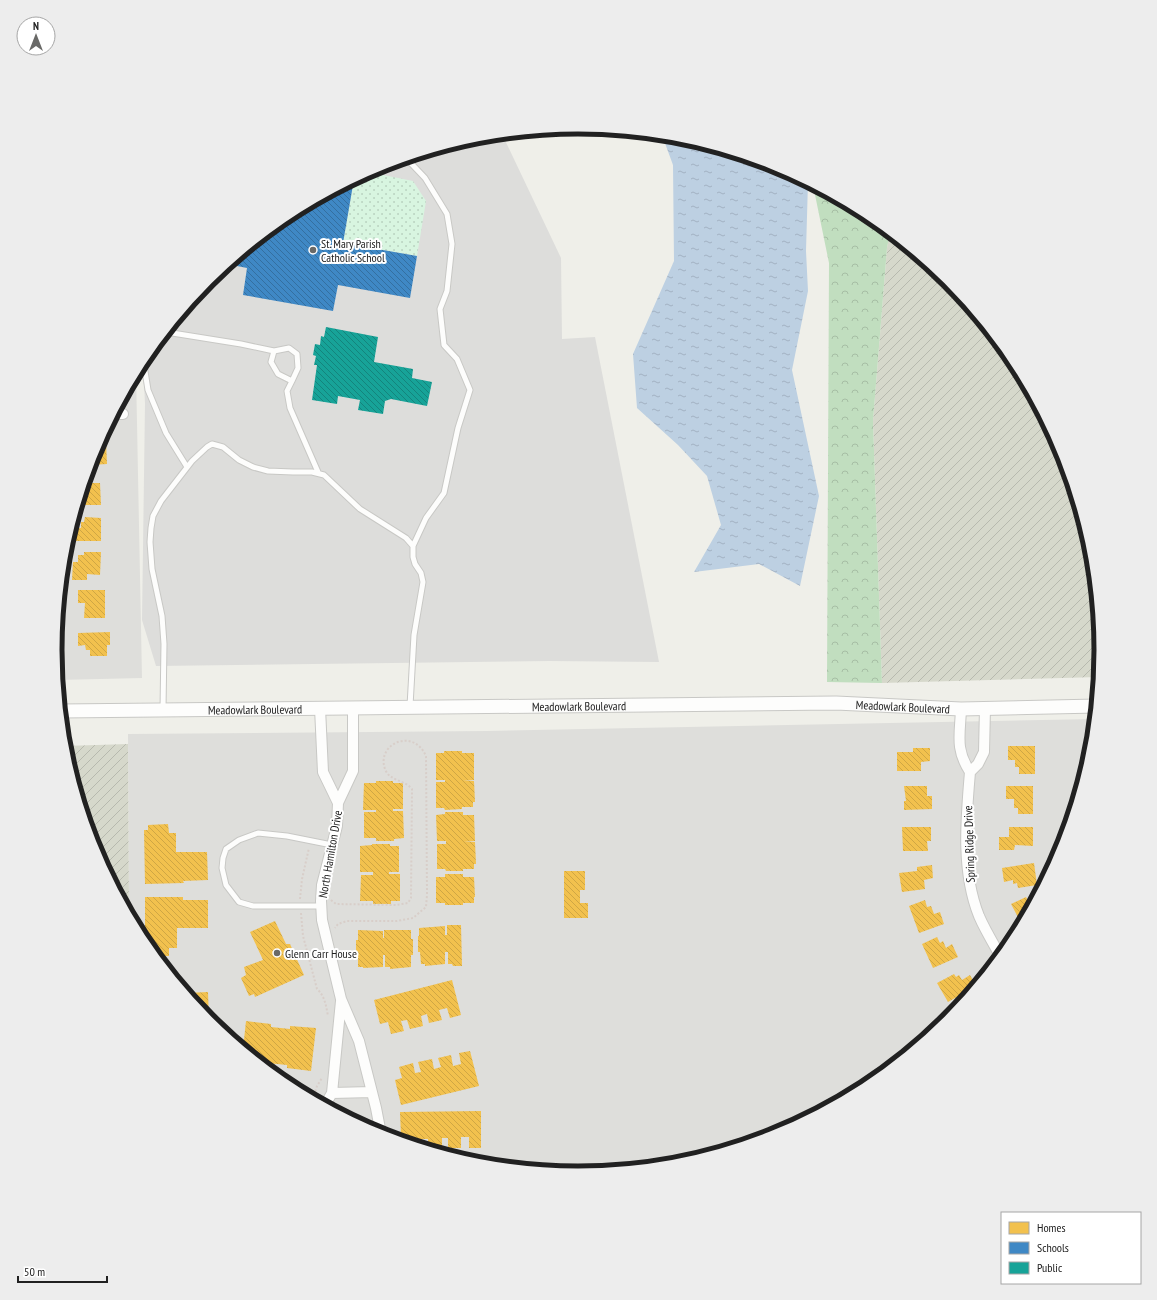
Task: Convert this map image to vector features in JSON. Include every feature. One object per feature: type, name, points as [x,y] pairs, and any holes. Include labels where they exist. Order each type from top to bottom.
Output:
[{"type":"street","name":"Meadowlark Boulevard","points":[[65,710],[836,703],[961,709],[1092,706]]},
{"type":"street","name":"North Hamilton Drive","points":[[320,708],[323,772],[338,804]]},
{"type":"street","name":"North Hamilton Drive","points":[[353,708],[353,771],[338,804],[337,826],[322,885],[321,906],[322,920],[341,999],[359,1041],[379,1126]]},
{"type":"street","points":[[961,709],[960,752],[964,764],[970,772],[978,764],[984,752],[985,708]]},
{"type":"street","name":"Spring Ridge Drive","points":[[970,772],[966,837],[968,873],[978,915],[998,951]]},
{"type":"street","name":"North Hamilton Drive","points":[[327,1101],[332,1093],[341,999]]},
{"type":"street","points":[[332,1093],[372,1092]]},
{"type":"lane","points":[[410,162],[425,178],[447,214],[452,244],[447,291],[440,309],[444,345],[457,359],[470,390],[458,428],[444,493],[426,518],[413,546],[413,557],[423,582],[414,635],[410,707]]},
{"type":"lane","points":[[171,333],[274,351],[289,348],[297,354],[298,368],[288,391],[290,408],[318,472]]},
{"type":"lane","points":[[274,351],[272,362],[278,374],[292,380]]},
{"type":"lane","points":[[145,370],[148,390],[166,433],[187,467]]},
{"type":"lane","points":[[163,709],[164,644],[162,616],[152,569],[150,528],[153,516],[160,501],[187,467],[206,447],[216,444],[253,467],[268,471],[318,472],[333,482],[360,509],[406,538],[413,546]]},
{"type":"lane","points":[[321,906],[253,906],[238,902],[226,885],[222,868],[223,858],[226,849],[238,840],[258,833],[287,836],[332,845]]},
{"type":"path","points":[[331,900],[336,904],[396,905],[408,903],[411,898],[412,789],[409,785],[392,778],[385,770],[384,757],[391,746],[398,741],[406,740],[416,743],[422,748],[426,756],[426,907],[413,918],[397,921],[347,921],[338,924],[334,929]]},
{"type":"path","points":[[311,840],[302,879],[300,896],[303,936],[317,989],[324,998],[328,1018]]},
{"type":"path","points":[[315,1094],[317,1086],[322,1079],[323,1071]]},
{"type":"shaded area","points":[[504,139],[561,258],[562,339],[595,337],[659,662],[549,661],[156,666],[142,620],[145,404],[144,372],[149,363],[190,309],[213,285],[264,240],[320,203],[381,173],[412,161],[445,151],[478,143]]},
{"type":"shaded area","points":[[889,237],[919,262],[967,309],[1008,363],[1042,422],[1056,452],[1068,484],[1085,549],[1091,583],[1094,616],[1094,677],[882,683],[873,421]]},
{"type":"shaded area","points":[[136,384],[142,678],[63,680],[62,650],[66,583],[80,516],[89,484],[101,452],[115,422]]},
{"type":"shaded area","points":[[1091,719],[1085,751],[1068,816],[1056,848],[1026,908],[1008,937],[967,991],[919,1038],[893,1060],[837,1097],[807,1113],[745,1139],[679,1157],[646,1162],[578,1166],[511,1162],[478,1157],[445,1149],[412,1139],[381,1127],[320,1097],[264,1060],[213,1015],[190,991],[169,964],[149,937],[129,904],[128,734],[487,731]]},
{"type":"shaded area","points":[[128,744],[129,904],[101,848],[89,816],[71,746]]},
{"type":"green space","points":[[379,174],[413,181],[426,201],[417,256],[343,243],[353,186]]},
{"type":"green space","points":[[814,191],[837,203],[889,237],[873,421],[882,683],[827,682],[829,263]]},
{"type":"water","points":[[664,141],[712,151],[745,161],[808,187],[806,251],[808,291],[792,370],[819,496],[800,586],[759,564],[694,572],[721,525],[707,476],[678,445],[637,408],[633,354],[674,261],[673,165]]},
{"type":"building: Homes","points":[[106,441],[107,464],[96,465]]},
{"type":"building: Homes","points":[[92,476],[92,483],[100,483],[101,505],[83,505]]},
{"type":"building: Homes","points":[[85,517],[101,518],[101,541],[74,541],[77,528],[81,528],[81,522],[84,522]]},
{"type":"building: Homes","points":[[84,552],[101,552],[100,575],[87,574],[87,580],[72,580],[73,562],[78,562],[78,555],[84,555]]},
{"type":"building: Homes","points":[[78,590],[105,590],[105,618],[84,618],[85,603],[78,603]]},
{"type":"building: Homes","points":[[110,632],[110,645],[107,645],[107,656],[90,656],[90,650],[86,650],[85,645],[78,646],[78,633]]},
{"type":"building: Homes","points":[[1008,746],[1035,746],[1035,774],[1019,774],[1019,767],[1015,767],[1015,760],[1008,760]]},
{"type":"building: Homes","points":[[913,748],[930,748],[930,761],[921,762],[921,771],[897,771],[897,752],[913,752]]},
{"type":"building: Homes","points":[[444,751],[474,753],[474,780],[463,780],[474,781],[475,802],[473,802],[473,807],[445,810],[444,808],[436,808],[436,782],[445,782],[445,780],[436,780],[436,753],[444,753]]},
{"type":"building: Homes","points":[[376,781],[393,781],[393,783],[403,783],[403,809],[393,809],[393,811],[403,811],[404,838],[394,839],[394,841],[376,841],[376,838],[364,838],[364,812],[376,812],[376,810],[363,810],[364,783],[376,783]]},
{"type":"building: Homes","points":[[904,786],[927,786],[927,796],[932,796],[932,809],[904,810],[904,801],[906,801]]},
{"type":"building: Homes","points":[[1006,786],[1033,786],[1033,814],[1018,814],[1018,808],[1014,808],[1014,799],[1006,799]]},
{"type":"building: Homes","points":[[445,812],[463,812],[463,815],[474,815],[475,841],[464,842],[475,842],[476,864],[474,864],[474,869],[463,869],[463,871],[446,871],[445,869],[437,869],[437,844],[446,844],[446,841],[437,841],[436,815],[445,814]]},
{"type":"building: Homes","points":[[168,824],[169,833],[176,833],[176,852],[207,852],[208,880],[183,881],[184,883],[145,884],[144,830],[148,830],[148,825]]},
{"type":"building: Homes","points":[[902,827],[931,827],[931,841],[927,841],[928,851],[903,851]]},
{"type":"building: Homes","points":[[1009,827],[1033,827],[1033,846],[1015,845],[1014,850],[999,850],[999,837],[1009,837]]},
{"type":"building: Homes","points":[[390,844],[390,846],[399,846],[399,872],[389,872],[389,874],[400,874],[400,901],[391,901],[391,904],[373,904],[373,901],[360,901],[361,875],[373,875],[373,872],[360,872],[360,846]]},
{"type":"building: Homes","points":[[1034,863],[1037,885],[1018,888],[1017,883],[1013,884],[1013,880],[1004,882],[1002,868]]},
{"type":"building: Homes","points":[[932,865],[933,878],[924,880],[925,889],[902,892],[899,873],[917,871],[917,867]]},
{"type":"building: Homes","points":[[564,871],[585,871],[585,890],[580,890],[580,903],[588,903],[588,918],[564,918]]},
{"type":"building: Homes","points":[[445,874],[463,874],[463,877],[474,877],[474,903],[463,903],[463,905],[445,905],[445,903],[436,903],[436,877],[445,877]]},
{"type":"building: Homes","points":[[145,897],[183,897],[183,900],[208,900],[208,928],[177,928],[177,948],[169,948],[169,956],[163,956],[145,931]]},
{"type":"building: Homes","points":[[1026,897],[1029,903],[1019,919],[1011,904]]},
{"type":"building: Homes","points":[[925,900],[927,907],[931,906],[934,914],[940,912],[944,924],[919,933],[909,906]]},
{"type":"building: Homes","name":"Glenn Carr House","points":[[275,921],[286,944],[290,944],[304,975],[255,997],[254,994],[249,996],[241,978],[246,975],[244,967],[263,960],[250,932]]},
{"type":"building: Homes","points":[[447,925],[461,925],[462,966],[453,966],[452,964],[448,964],[448,952],[445,952],[445,964],[425,966],[425,964],[421,964],[420,952],[418,952],[419,928],[445,926],[445,935],[447,935]]},
{"type":"building: Homes","points":[[358,930],[383,931],[384,938],[384,930],[411,930],[411,939],[413,939],[413,955],[411,955],[411,967],[390,969],[390,967],[385,967],[385,955],[383,955],[383,967],[358,967],[356,940],[358,940]]},
{"type":"building: Homes","points":[[937,937],[940,943],[943,941],[946,948],[952,944],[958,957],[933,968],[922,944]]},
{"type":"building: Homes","points":[[954,974],[956,977],[959,975],[962,980],[970,975],[974,982],[967,991],[948,1002],[937,983]]},
{"type":"building: Homes","points":[[452,980],[461,1015],[450,1018],[447,1008],[439,1010],[442,1020],[429,1023],[427,1014],[421,1016],[423,1026],[410,1029],[407,1020],[401,1021],[404,1031],[391,1034],[388,1022],[380,1024],[374,1000]]},
{"type":"building: Homes","points":[[208,992],[209,1010],[192,993]]},
{"type":"building: Homes","points":[[246,1021],[271,1024],[271,1027],[290,1029],[290,1026],[316,1028],[311,1071],[287,1068],[287,1065],[269,1063],[244,1043]]},
{"type":"building: Homes","points":[[470,1051],[479,1086],[401,1105],[395,1080],[402,1078],[399,1067],[413,1063],[415,1073],[421,1072],[418,1062],[432,1059],[434,1069],[441,1067],[438,1058],[451,1055],[453,1066],[461,1064],[459,1053]]},
{"type":"building: Homes","points":[[481,1111],[481,1148],[469,1148],[469,1137],[461,1137],[461,1148],[448,1148],[448,1138],[442,1138],[442,1148],[428,1144],[428,1139],[422,1139],[422,1142],[401,1135],[400,1112]]},
{"type":"building: Schools","name":"St. Mary Parish Catholic School","points":[[353,186],[343,243],[417,256],[410,298],[338,285],[333,311],[243,295],[247,268],[234,265],[264,240],[292,221],[320,203]]},
{"type":"building: Public","points":[[326,327],[378,337],[374,362],[413,369],[412,378],[432,382],[427,406],[391,399],[385,401],[383,414],[358,410],[360,400],[338,396],[337,404],[312,400],[317,365],[314,365],[316,356],[313,355],[315,344],[320,345],[321,336],[324,337]]},
{"type":"place","name":"St. Mary Parish Catholic School","points":[[313,250]]},
{"type":"place","name":"Glenn Carr House","points":[[277,953]]}]
